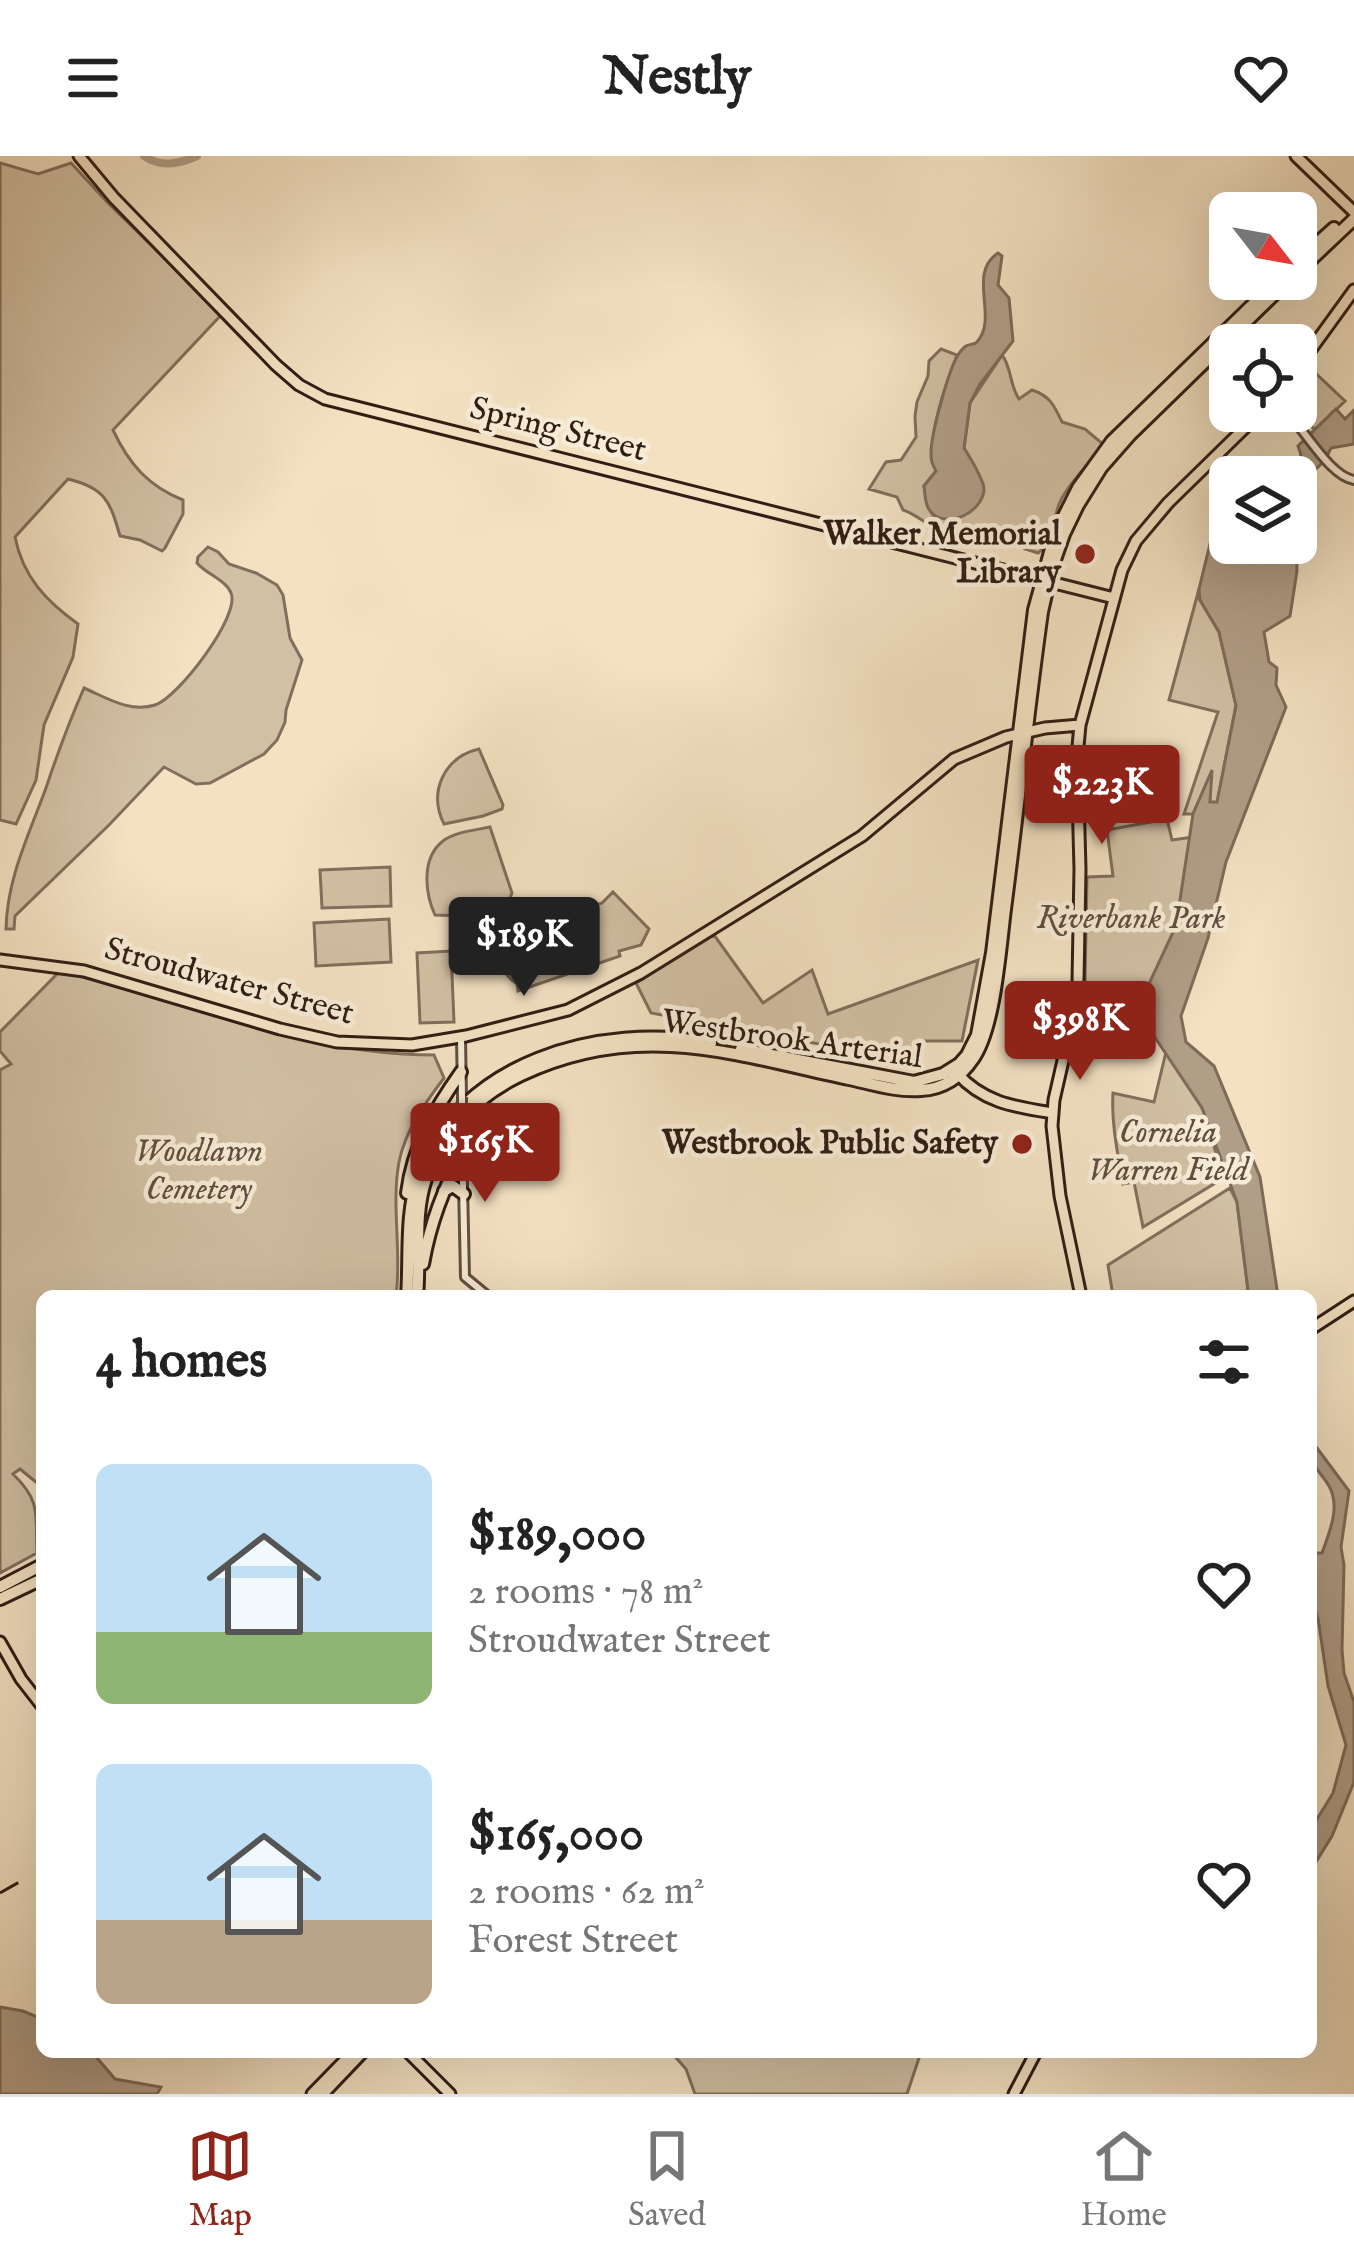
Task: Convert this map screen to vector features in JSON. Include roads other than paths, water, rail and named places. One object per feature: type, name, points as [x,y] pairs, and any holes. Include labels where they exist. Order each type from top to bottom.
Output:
[{"type":"highway","points":[[1317,245],[1354,214]]},
{"type":"highway","points":[[1317,252],[1354,214]]},
{"type":"highway","points":[[956,1072],[980,1049],[987,1024],[1002,934],[1032,624],[1055,534],[1102,453],[1257,300]]},
{"type":"highway","points":[[1045,580],[1078,505],[1109,458],[1269,300]]},
{"type":"highway","name":"Westbrook Arterial","points":[[407,1290],[411,1204],[429,1149],[445,1124],[474,1095],[497,1079],[558,1052],[598,1042],[667,1038],[914,1082],[956,1072]]},
{"type":"highway","name":"Westbrook Arterial","points":[[417,1290],[421,1199],[442,1145],[478,1101],[546,1064],[599,1050],[668,1046],[907,1090],[937,1087],[956,1072]]},
{"type":"highway","points":[[409,1240],[406,1209],[413,1160],[424,1130],[457,1093],[461,1072]]},
{"type":"highway","points":[[418,1279],[444,1191],[463,1154]]},
{"type":"highway","points":[[444,1191],[453,1186],[464,1194]]},
{"type":"highway","points":[[0,1587],[36,1568]]},
{"type":"highway","points":[[0,1599],[36,1582]]},
{"type":"main road","name":"Spring Street","points":[[79,156],[276,365],[299,385],[326,399],[1114,598]]},
{"type":"main road","points":[[1296,156],[1354,214]]},
{"type":"main road","points":[[1317,341],[1354,290]]},
{"type":"main road","points":[[1080,1290],[1054,1160],[1053,1113],[1078,982],[1080,724],[1129,554],[1153,519],[1241,432]]},
{"type":"main road","name":"Stroudwater Street","points":[[0,960],[84,971],[335,1042],[412,1045],[461,1037],[568,1010],[641,973],[862,836],[947,762],[1023,733],[1080,724]]},
{"type":"main road","points":[[956,1072],[990,1100],[1053,1113]]},
{"type":"main road","points":[[1317,1325],[1354,1301]]},
{"type":"main road","points":[[0,1642],[36,1698]]},
{"type":"main road","points":[[312,2094],[347,2058]]},
{"type":"main road","points":[[323,2094],[357,2058]]},
{"type":"main road","points":[[411,2058],[450,2094]]},
{"type":"main road","points":[[1014,2094],[1033,2058]]},
{"type":"street","points":[[1305,432],[1344,479],[1354,481]]},
{"type":"street","points":[[461,1037],[461,1072]]},
{"type":"street","points":[[457,1093],[463,1138],[465,1277],[481,1290]]},
{"type":"waterway","points":[[144,156],[170,164],[197,156]]},
{"type":"railway","points":[[0,1893],[36,1872]]},
{"type":"place","name":"Walker Memorial Library","points":[[1085,554]]},
{"type":"place","name":"Westbrook Public Safety","points":[[1022,1144]]},
{"type":"park label","name":"Riverbank Park","points":[[1131,919]]},
{"type":"park label","name":"Cornelia Warren Field","points":[[1168,1152]]},
{"type":"park label","name":"Woodlawn Cemetery","points":[[199,1171]]}]
